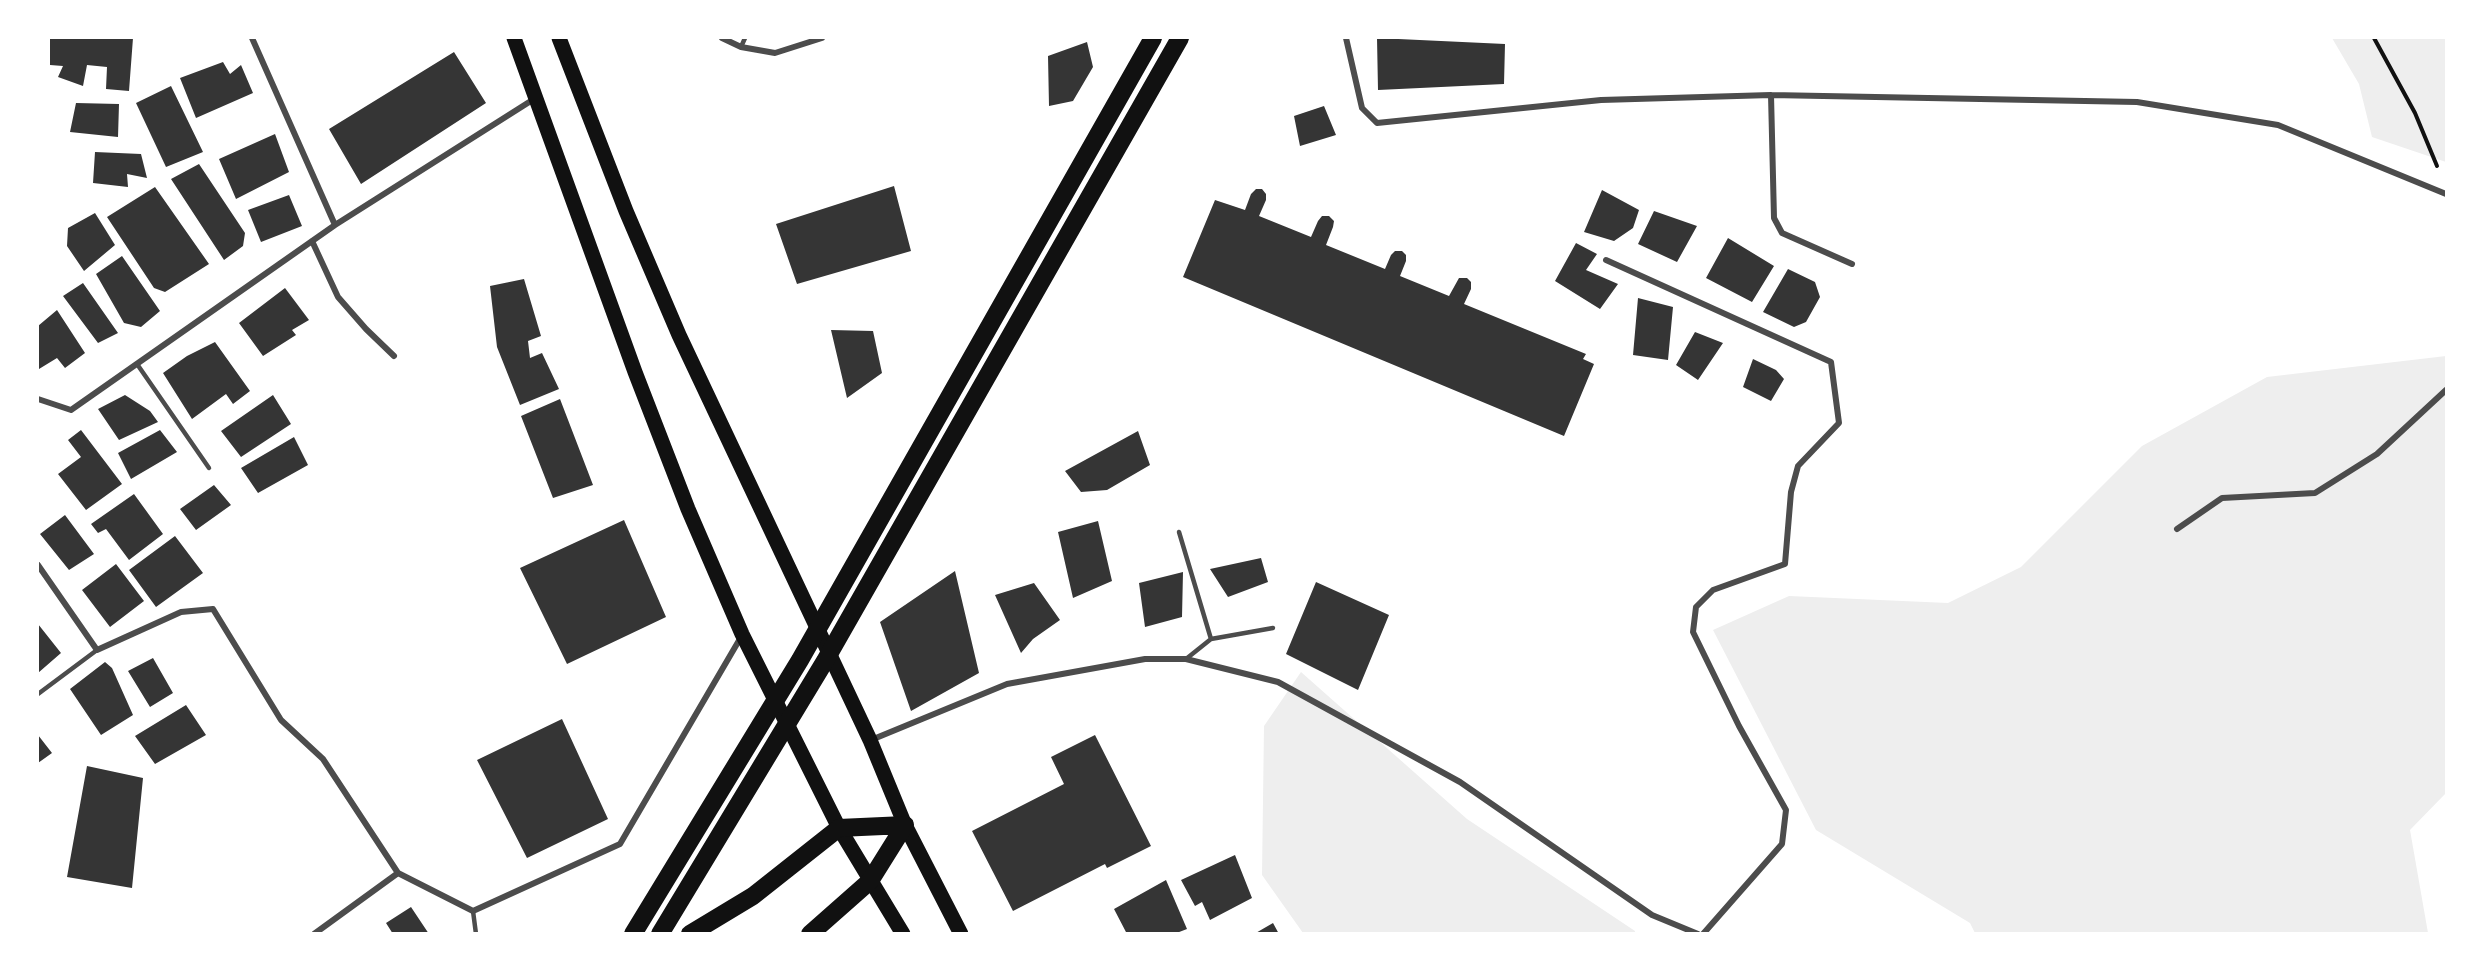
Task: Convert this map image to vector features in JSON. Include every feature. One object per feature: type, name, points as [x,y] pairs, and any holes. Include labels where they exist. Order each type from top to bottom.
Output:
[{"type":"highway","points":[[633,933],[800,660],[1153,38]]},
{"type":"highway","points":[[660,933],[831,651],[1180,38]]},
{"type":"highway","points":[[690,933],[753,896],[839,828],[905,825]]},
{"type":"highway","points":[[810,933],[870,881],[905,825]]},
{"type":"main road","points":[[514,38],[634,372],[688,509],[742,634],[839,828],[903,933]]},
{"type":"main road","points":[[559,38],[626,211],[679,335],[870,740],[905,825],[961,933]]},
{"type":"street","points":[[252,38],[335,225]]},
{"type":"street","points":[[722,38],[741,46],[775,53],[822,38]]},
{"type":"street","points":[[1346,38],[1362,108],[1377,123],[1601,100],[1772,95],[2137,102],[2278,125],[2446,194]]},
{"type":"street","points":[[1772,95],[1774,218],[1782,233],[1852,264]]},
{"type":"street","points":[[38,399],[71,410],[335,225],[537,97]]},
{"type":"street","points":[[312,242],[338,297],[394,356]]},
{"type":"street","points":[[1606,260],[1831,362],[1839,423],[1797,466],[1791,492],[1785,564],[1713,590],[1696,607],[1693,632],[1739,726],[1786,810],[1782,844],[1703,933]]},
{"type":"street","points":[[2177,530],[2222,498],[2315,493],[2378,454],[2446,390]]},
{"type":"street","points":[[38,565],[97,650],[181,612],[213,609],[281,720],[323,759],[398,873],[473,911],[620,844],[742,634]]},
{"type":"street","points":[[870,740],[1007,684],[1145,659],[1186,659],[1278,682],[1460,782],[1652,915],[1698,933]]},
{"type":"street","points":[[314,933],[398,873]]},
{"type":"lane","points":[[741,46],[745,38]]},
{"type":"lane","points":[[137,364],[209,468]]},
{"type":"lane","points":[[1179,532],[1211,639]]},
{"type":"lane","points":[[1186,659],[1211,639],[1274,628]]},
{"type":"lane","points":[[38,694],[97,650]]},
{"type":"lane","points":[[473,911],[476,933]]},
{"type":"path","points":[[2374,38],[2415,113],[2438,167]]},
{"type":"shaded area","points":[[2332,38],[2446,38],[2446,162],[2372,137],[2359,84]]},
{"type":"shaded area","points":[[2446,356],[2446,793],[2410,830],[2428,933],[1975,933],[1970,923],[1816,830],[1713,630],[1789,596],[1948,603],[2021,567],[2142,446],[2267,377]]},
{"type":"shaded area","points":[[1301,672],[1467,819],[1635,933],[1303,933],[1262,875],[1264,726]]},
{"type":"building","points":[[50,38],[133,38],[129,91],[106,89],[107,67],[87,65],[83,86],[58,77],[63,66],[50,65]]},
{"type":"building","points":[[1377,38],[1505,44],[1504,84],[1378,90]]},
{"type":"building","points":[[1087,42],[1093,67],[1073,101],[1049,106],[1048,56]]},
{"type":"building","points":[[454,52],[486,103],[361,184],[329,129]]},
{"type":"building","points":[[223,62],[230,74],[241,65],[253,93],[196,118],[180,78]]},
{"type":"building","points":[[171,86],[203,152],[166,167],[136,103]]},
{"type":"building","points":[[76,103],[119,104],[118,137],[70,132]]},
{"type":"building","points":[[1324,106],[1336,135],[1300,146],[1294,116]]},
{"type":"building","points":[[275,134],[289,172],[236,199],[219,159]]},
{"type":"building","points":[[95,152],[141,154],[147,178],[127,174],[128,187],[93,183]]},
{"type":"building","points":[[199,164],[245,233],[243,246],[224,260],[171,179]]},
{"type":"building","points":[[894,186],[911,251],[797,284],[776,224]]},
{"type":"building","points":[[155,187],[209,264],[165,292],[154,288],[107,217]]},
{"type":"building","points":[[1256,189],[1262,189],[1266,194],[1266,200],[1259,216],[1311,237],[1322,216],[1329,216],[1334,221],[1326,245],[1385,269],[1391,255],[1395,251],[1402,251],[1406,255],[1406,261],[1400,276],[1449,296],[1459,278],[1467,278],[1471,282],[1471,289],[1464,304],[1586,354],[1583,359],[1594,364],[1564,436],[1183,277],[1215,200],[1245,210],[1251,194]]},
{"type":"building","points":[[1602,190],[1639,210],[1633,228],[1614,241],[1584,232]]},
{"type":"building","points":[[289,195],[302,226],[261,242],[248,210]]},
{"type":"building","points":[[1654,211],[1697,226],[1677,262],[1638,244]]},
{"type":"building","points":[[95,213],[115,245],[84,271],[67,246],[68,228]]},
{"type":"building","points":[[1728,238],[1774,266],[1752,302],[1706,278]]},
{"type":"building","points":[[1576,243],[1597,254],[1586,270],[1618,284],[1600,309],[1555,281]]},
{"type":"building","points":[[122,256],[160,311],[141,327],[124,323],[96,274]]},
{"type":"building","points":[[1788,269],[1815,282],[1820,297],[1806,322],[1794,327],[1763,312]]},
{"type":"building","points":[[524,279],[541,336],[528,341],[530,358],[542,353],[559,389],[520,405],[497,347],[490,286]]},
{"type":"building","points":[[83,283],[118,333],[98,343],[63,296]]},
{"type":"building","points":[[285,288],[309,320],[292,330],[296,335],[263,356],[239,323]]},
{"type":"building","points":[[1638,298],[1673,307],[1668,360],[1633,355]]},
{"type":"building","points":[[57,310],[85,353],[65,368],[57,358],[39,369],[38,326]]},
{"type":"building","points":[[831,330],[873,331],[882,373],[847,398]]},
{"type":"building","points":[[1695,332],[1723,343],[1698,380],[1676,365]]},
{"type":"building","points":[[215,342],[250,391],[233,404],[226,394],[192,419],[163,373],[187,356]]},
{"type":"building","points":[[1753,359],[1776,370],[1784,379],[1771,401],[1743,387]]},
{"type":"building","points":[[125,395],[150,411],[158,422],[119,440],[98,409]]},
{"type":"building","points":[[273,395],[291,424],[241,457],[221,431]]},
{"type":"building","points":[[560,399],[593,485],[553,498],[521,416]]},
{"type":"building","points":[[81,430],[122,484],[86,510],[58,474],[81,457],[68,440]]},
{"type":"building","points":[[160,430],[177,452],[131,479],[118,453]]},
{"type":"building","points":[[1138,431],[1150,465],[1107,490],[1081,492],[1065,471]]},
{"type":"building","points":[[294,437],[308,465],[258,493],[241,468]]},
{"type":"building","points":[[214,485],[231,505],[196,530],[180,509]]},
{"type":"building","points":[[134,494],[163,534],[129,560],[106,529],[98,533],[91,524]]},
{"type":"building","points":[[65,515],[94,554],[69,570],[40,534]]},
{"type":"building","points":[[624,520],[666,617],[567,664],[520,568]]},
{"type":"building","points":[[1098,521],[1112,581],[1073,598],[1058,532]]},
{"type":"building","points":[[175,536],[203,573],[156,607],[129,570]]},
{"type":"building","points":[[1261,558],[1268,582],[1228,597],[1210,569]]},
{"type":"building","points":[[116,564],[144,601],[110,627],[82,590]]},
{"type":"building","points":[[955,571],[979,673],[911,711],[880,622]]},
{"type":"building","points":[[1183,572],[1182,617],[1145,627],[1139,583]]},
{"type":"building","points":[[1316,582],[1389,615],[1358,690],[1286,654]]},
{"type":"building","points":[[1034,583],[1060,620],[1033,639],[1021,653],[995,595]]},
{"type":"building","points":[[38,624],[61,653],[38,673]]},
{"type":"building","points":[[153,658],[173,693],[150,707],[128,671]]},
{"type":"building","points":[[105,662],[112,668],[133,715],[101,735],[70,689]]},
{"type":"building","points":[[186,705],[206,735],[155,764],[135,736]]},
{"type":"building","points":[[562,719],[608,819],[527,858],[477,760]]},
{"type":"building","points":[[38,735],[52,753],[38,763]]},
{"type":"building","points":[[1095,735],[1151,846],[1107,868],[1105,864],[1013,911],[972,831],[1064,784],[1051,757]]},
{"type":"building","points":[[87,766],[143,778],[132,888],[67,877]]},
{"type":"building","points":[[1235,855],[1252,898],[1210,920],[1202,902],[1195,906],[1181,880]]},
{"type":"building","points":[[1166,880],[1187,929],[1174,934],[1127,934],[1114,909]]},
{"type":"building","points":[[411,907],[429,934],[393,934],[386,923]]},
{"type":"building","points":[[1273,923],[1279,934],[1254,934]]}]
